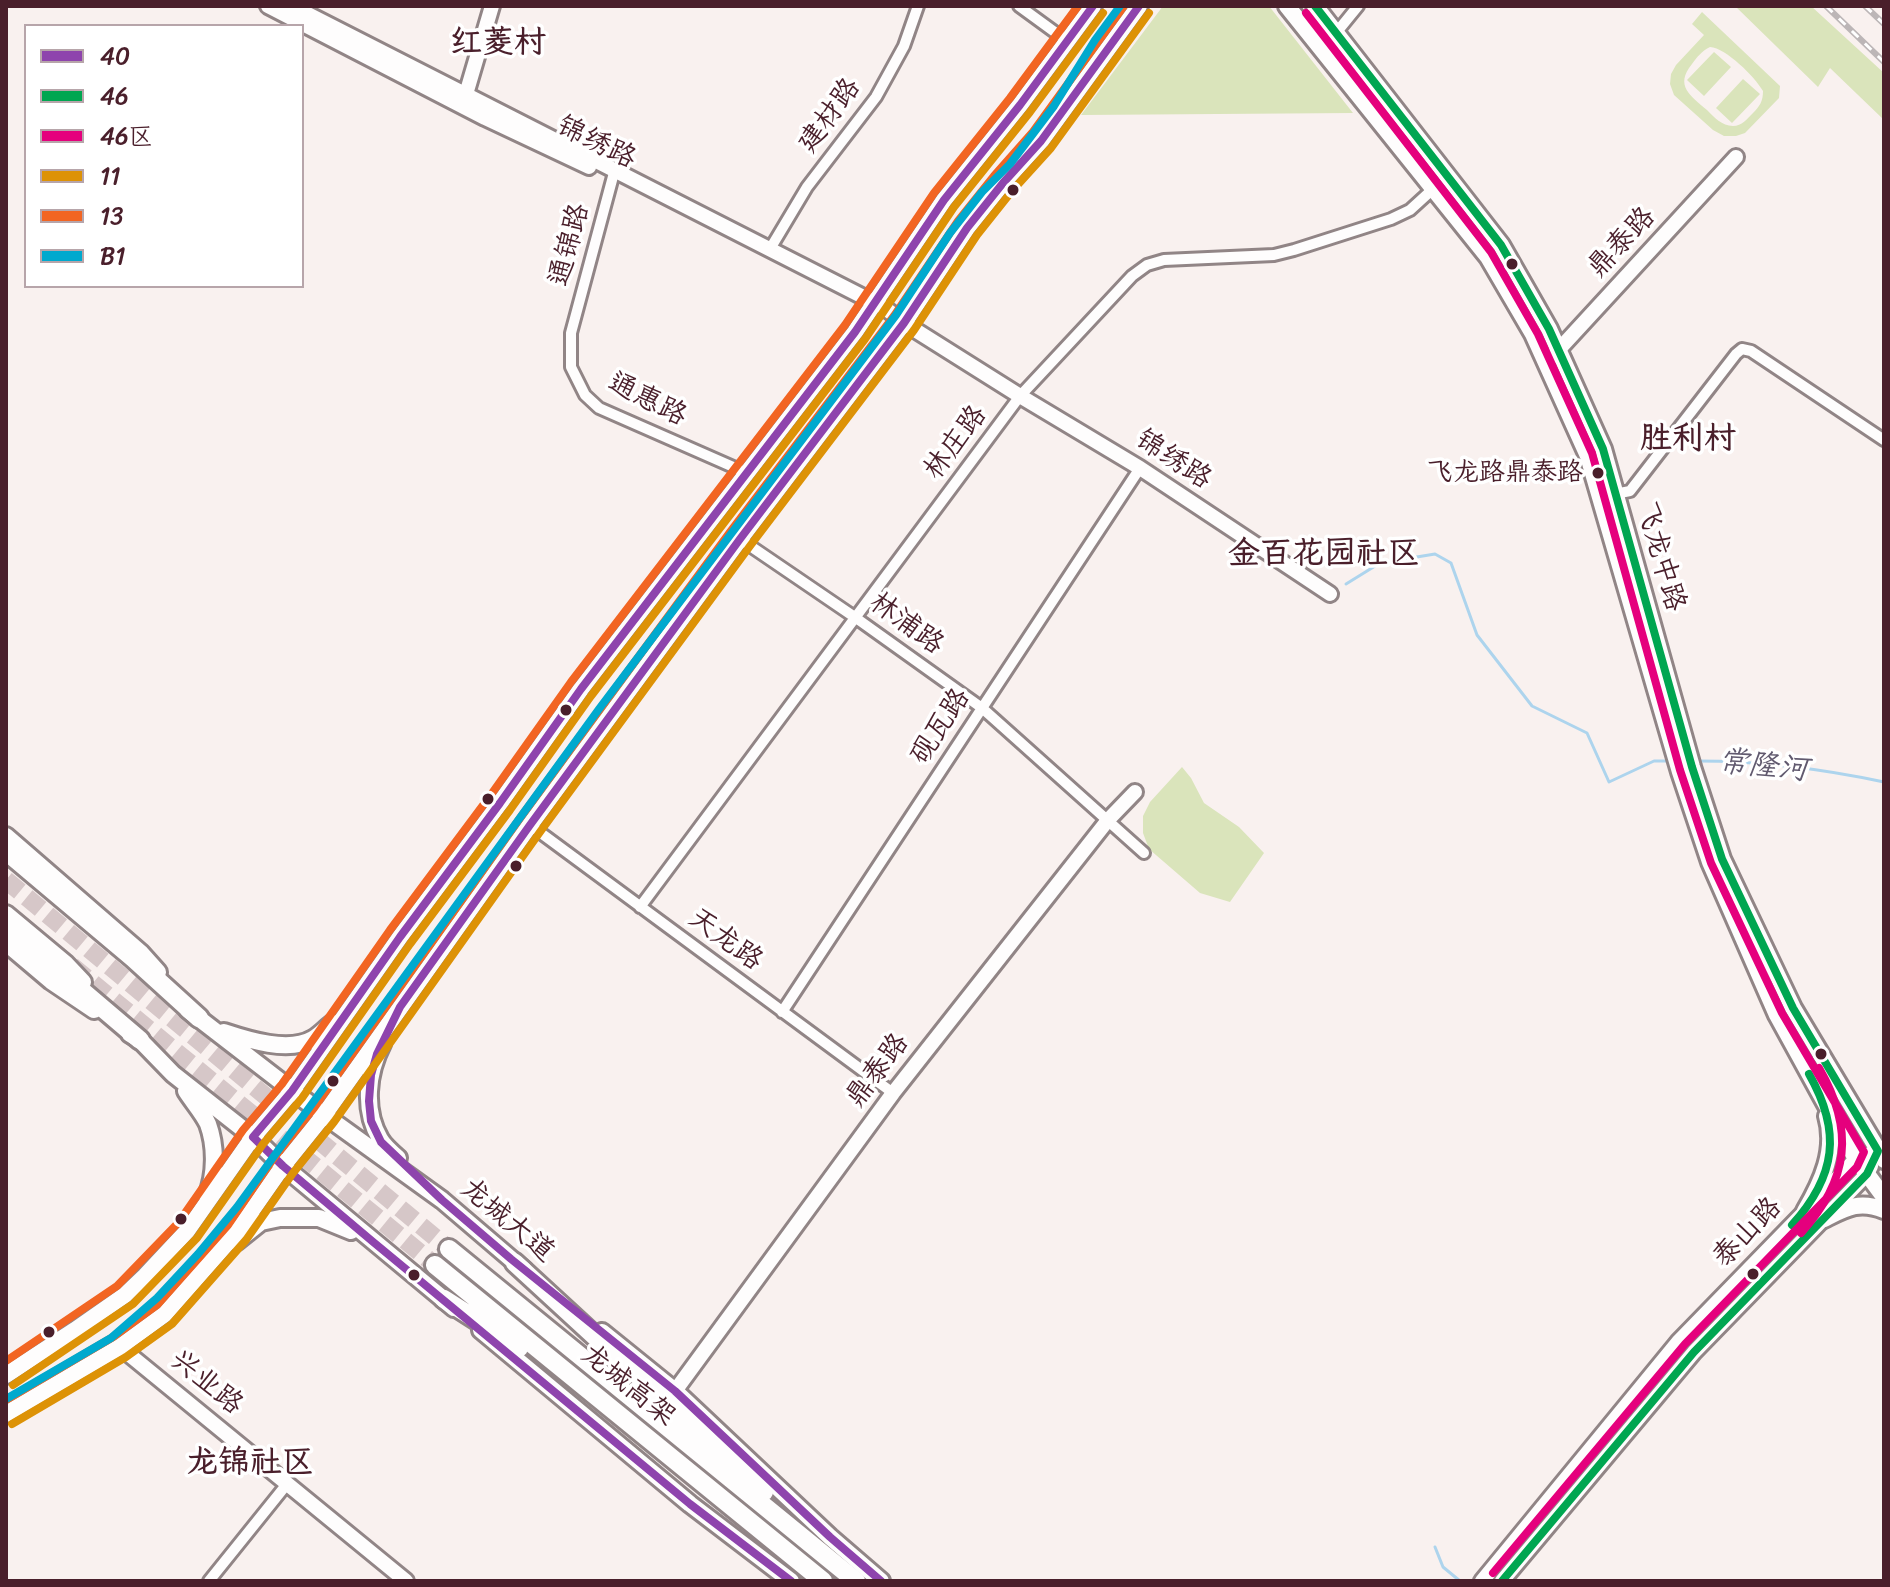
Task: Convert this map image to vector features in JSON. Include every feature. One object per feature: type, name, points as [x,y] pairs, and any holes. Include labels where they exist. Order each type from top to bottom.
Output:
[{"type":"highway","points":[[6,851],[205,1023]]},
{"type":"highway","points":[[6,926],[140,1040]]},
{"type":"highway","name":"龙城高架","points":[[449,1249],[857,1581]]},
{"type":"highway","points":[[515,1263],[857,1581]]},
{"type":"highway","name":"龙城高架","points":[[435,1265],[820,1581]]},
{"type":"highway","points":[[444,1299],[505,1338],[711,1502],[820,1581]]},
{"type":"main road","points":[[6,1375],[125,1295],[187,1231],[253,1137],[292,1091],[581,689],[873,306],[944,200],[1020,105],[1093,6]]},
{"type":"main road","points":[[203,1273],[324,1115],[530,825],[740,539],[904,323],[967,228],[1041,141],[1139,6]]},
{"type":"main road","name":"飞龙中路","points":[[1287,6],[1488,257],[1533,334],[1588,456],[1684,761],[1722,859],[1793,1008],[1881,1155]]},
{"type":"main road","name":"飞龙中路","points":[[1315,6],[1501,245],[1549,329],[1603,449],[1716,876],[1777,1015],[1856,1159],[1884,1197]]},
{"type":"main road","points":[[6,836],[141,953],[205,1023],[248,1039],[294,1044],[311,1040],[336,1021],[363,989]]},
{"type":"main road","name":"龙城大道","points":[[6,862],[292,1091],[442,1200],[515,1263],[675,1391],[881,1581]]},
{"type":"main road","points":[[6,914],[66,964],[173,1074],[253,1137],[372,1241],[690,1504],[791,1581]]},
{"type":"main road","points":[[6,943],[51,981],[140,1040]]},
{"type":"main road","points":[[400,1007],[377,1054],[371,1075],[371,1121],[381,1142],[442,1200]]},
{"type":"main road","points":[[173,1074],[207,1122],[212,1137],[214,1174],[198,1215]]},
{"type":"main road","points":[[1805,1211],[1820,1185],[1828,1159],[1831,1129],[1821,1095]]},
{"type":"main road","points":[[1824,1219],[1851,1205],[1884,1210]]},
{"type":"main road","points":[[6,1414],[120,1347],[165,1314],[234,1243],[261,1222],[280,1218],[319,1218],[372,1241]]},
{"type":"street","name":"锦绣路","points":[[268,6],[465,100],[491,108],[614,174],[896,315],[1020,396],[1140,468],[1330,594]]},
{"type":"street","name":"锦绣路","points":[[292,6],[465,100]]},
{"type":"street","points":[[465,100],[492,6]]},
{"type":"street","name":"建材路","points":[[770,249],[807,187],[876,97],[904,46],[918,6]]},
{"type":"street","points":[[1019,6],[1067,41]]},
{"type":"street","points":[[1336,33],[1358,6]]},
{"type":"street","name":"鼎泰路","points":[[1546,364],[1736,157]]},
{"type":"street","name":"锦绣路","points":[[614,174],[770,249],[873,306]]},
{"type":"street","name":"通锦路","points":[[571,333],[614,174]]},
{"type":"street","name":"林庄路","points":[[640,907],[1020,396],[1132,276],[1147,265],[1164,260],[1274,255],[1294,250],[1391,219],[1410,210],[1433,189]]},
{"type":"street","name":"通惠路","points":[[571,333],[571,367],[585,395],[599,408],[747,473]]},
{"type":"street","points":[[1615,494],[1630,491],[1742,349],[1751,351],[1884,440]]},
{"type":"street","name":"砚瓦路","points":[[782,1012],[1140,468]]},
{"type":"street","name":"林浦路","points":[[740,539],[982,708],[1144,853]]},
{"type":"street","name":"鼎泰路","points":[[675,1391],[893,1093],[1108,820],[1135,792]]},
{"type":"street","name":"天龙路","points":[[530,825],[893,1093]]},
{"type":"street","name":"泰山路","points":[[1482,1581],[1678,1342],[1856,1159],[1881,1155]]},
{"type":"street","name":"泰山路","points":[[1502,1581],[1694,1352],[1867,1174],[1881,1155]]},
{"type":"street","name":"兴业路","points":[[120,1347],[406,1581]]},
{"type":"street","points":[[209,1581],[287,1484]]},
{"type":"green space","points":[[1163,6],[1269,6],[1353,113],[1081,115]]},
{"type":"green space","points":[[1735,6],[1811,6],[1884,73],[1884,120],[1830,68],[1818,87]]},
{"type":"green space","points":[[1702,12],[1780,86],[1779,98],[1745,133],[1724,136],[1674,95],[1670,84],[1671,74],[1704,35],[1692,24]],"holes":[[[1710,47],[1740,64],[1763,91],[1758,108],[1736,126],[1718,121],[1690,95],[1685,85],[1684,78],[1698,57]]]},
{"type":"green space","points":[[1714,52],[1731,67],[1704,96],[1687,80]]},
{"type":"green space","points":[[1743,79],[1760,94],[1732,123],[1716,108]]},
{"type":"green space","points":[[1182,767],[1204,803],[1239,827],[1264,853],[1230,902],[1200,893],[1149,849],[1143,833],[1143,816],[1150,802]]},
{"type":"waterway","name":"常隆河","points":[[1346,584],[1380,563],[1435,554],[1451,563],[1477,635],[1532,706],[1587,733],[1609,782],[1654,761],[1670,761]]},
{"type":"waterway","name":"常隆河","points":[[1697,761],[1791,767],[1884,782]]},
{"type":"waterway","name":"常隆河","points":[[1435,1547],[1443,1567],[1460,1581]]},
{"type":"tunnel","points":[[6,880],[449,1249]]},
{"type":"tunnel","points":[[72,966],[435,1265]]},
{"type":"railway","points":[[1826,6],[1884,62]]},
{"type":"railway","points":[[1865,6],[1884,24]]},
{"type":"transit line","name":"13","points":[[6,1361],[117,1286],[178,1223],[243,1130],[282,1084],[571,682],[845,325],[934,193],[1078,6]]},
{"type":"transit line","name":"40","points":[[791,1581],[690,1504],[372,1241],[253,1137],[292,1091],[581,689],[855,332],[944,200],[1020,105],[1093,6]]},
{"type":"transit line","name":"B1","points":[[6,1399],[111,1338],[157,1298],[237,1207],[599,709],[896,315],[950,233],[982,192],[1010,164],[1054,106],[1120,6]]},
{"type":"transit line","name":"13","points":[[6,1400],[113,1337],[157,1305],[228,1225],[520,818],[730,532],[894,316],[958,221],[1032,133],[1124,6]]},
{"type":"transit line","name":"40","points":[[881,1581],[675,1391],[511,1259],[381,1142],[371,1121],[371,1075],[377,1054],[400,1007],[530,825],[740,539],[904,323],[967,228],[1041,141],[1139,6]]},
{"type":"transit line","name":"46","points":[[1315,6],[1501,245],[1549,329],[1603,449],[1692,767],[1722,859],[1793,1008],[1878,1151],[1867,1174],[1694,1352],[1502,1581]]},
{"type":"transit line","name":"11","points":[[13,1385],[133,1304],[197,1238],[263,1144],[302,1098],[591,696],[865,339],[954,207],[1030,112],[1103,13]]},
{"type":"transit line","name":"11","points":[[12,1424],[126,1357],[172,1324],[246,1240],[334,1122],[540,832],[750,546],[914,330],[977,235],[1051,148],[1149,13]]},
{"type":"transit line","name":"46区","points":[[1306,13],[1491,252],[1538,334],[1592,453],[1680,770],[1711,863],[1782,1013],[1864,1152],[1857,1167],[1685,1344],[1493,1573]]},
{"type":"transit line","name":"46区","points":[[1801,1233],[1829,1194],[1842,1154],[1838,1112],[1819,1068]]},
{"type":"transit line","name":"46","points":[[1792,1225],[1818,1189],[1829,1153],[1830,1134],[1826,1115],[1809,1074]]},
{"type":"place","name":"飞龙路鼎泰路","points":[[1598,473]]},
{"type":"district","name":"红菱村","points":[[498,44]]},
{"type":"district","name":"胜利村","points":[[1688,440]]},
{"type":"district","name":"金百花园社区","points":[[1324,555]]},
{"type":"district","name":"龙锦社区","points":[[250,1464]]}]
